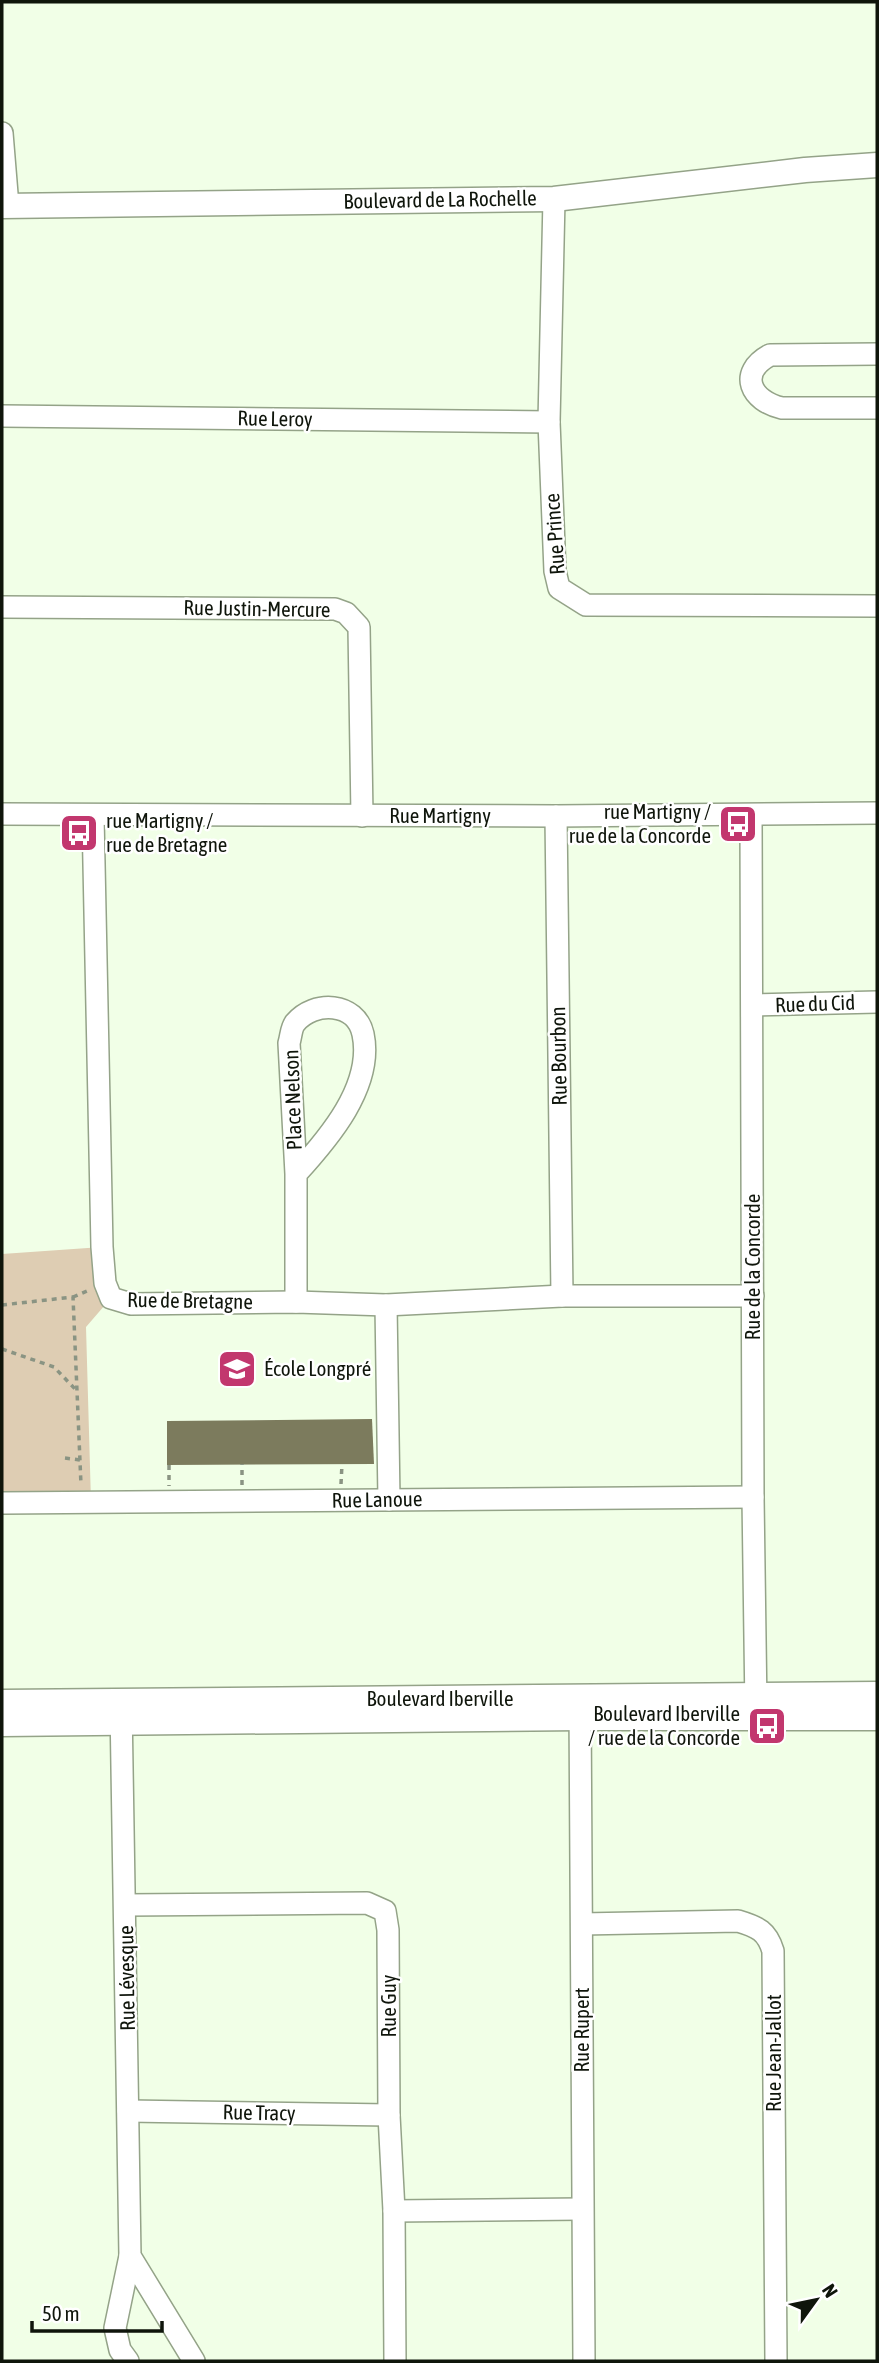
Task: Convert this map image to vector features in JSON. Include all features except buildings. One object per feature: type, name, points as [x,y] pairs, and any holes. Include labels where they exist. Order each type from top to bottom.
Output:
[{"type":"street","points":[[2,132],[5,206]]},
{"type":"street","name":"Boulevard de La Rochelle","points":[[5,206],[554,199],[805,170],[877,166]]},
{"type":"street","name":"Rue Prince","points":[[554,199],[549,422],[555,571],[559,589],[586,605],[877,606]]},
{"type":"street","points":[[877,354],[770,355],[760,361],[752,371],[751,384],[757,397],[768,405],[782,408],[877,408]]},
{"type":"street","name":"Rue Leroy","points":[[2,416],[549,422]]},
{"type":"street","name":"Rue Justin-Mercure","points":[[2,607],[335,609],[346,613],[359,626],[362,816]]},
{"type":"street","name":"Rue Martigny","points":[[2,814],[751,816],[877,813]]},
{"type":"street","name":"Rue de Bretagne","points":[[93,816],[102,1247],[105,1283],[111,1298],[131,1304],[296,1302],[386,1305],[562,1296],[753,1296]]},
{"type":"street","name":"Rue Bourbon","points":[[556,816],[562,1296]]},
{"type":"street","name":"Rue de la Concorde","points":[[751,816],[753,1497],[757,1707]]},
{"type":"street","name":"Rue du Cid","points":[[753,1005],[877,1002]]},
{"type":"street","name":"Place Nelson","points":[[296,1174],[329,1138],[361,1076],[365,1048],[363,1031],[347,1011],[333,1007],[318,1008],[304,1014],[293,1025],[289,1043],[296,1174],[296,1302]]},
{"type":"street","points":[[386,1305],[389,1500]]},
{"type":"street","name":"Rue Lanoue","points":[[2,1503],[753,1497]]},
{"type":"street","name":"Boulevard Iberville","points":[[757,1707],[877,1694]]},
{"type":"street","name":"Boulevard Iberville","points":[[2,1702],[122,1711],[757,1707],[877,1718]]},
{"type":"street","name":"Rue Rupert","points":[[580,1708],[584,2361]]},
{"type":"street","name":"Boulevard Iberville","points":[[2,1724],[122,1711]]},
{"type":"street","name":"Rue Lévesque","points":[[122,1711],[130,2256],[115,2328],[120,2350],[128,2361]]},
{"type":"street","name":"Rue Guy","points":[[125,1905],[367,1903],[385,1912],[388,1930],[395,2361]]},
{"type":"street","name":"Rue Jean-Jallot","points":[[582,1924],[738,1921],[757,1926],[768,1935],[774,1951],[776,2361]]},
{"type":"street","name":"Rue Tracy","points":[[128,2111],[389,2115]]},
{"type":"street","points":[[394,2211],[582,2209]]},
{"type":"street","points":[[130,2256],[194,2361]]},
{"type":"path","points":[[2,1305],[73,1297],[81,1502]]},
{"type":"path","points":[[2,1349],[54,1367],[77,1391]]},
{"type":"path","points":[[65,1458],[80,1460]]},
{"type":"shaded area","points":[[102,1247],[111,1298],[86,1327],[91,1502],[2,1503],[2,1254]]},
{"type":"place","name":"rue Martigny / rue de la Concorde","points":[[738,824]]},
{"type":"place","name":"rue Martigny / rue de Bretagne","points":[[79,833]]},
{"type":"place","name":"École Longpré","points":[[237,1369]]},
{"type":"place","name":"Boulevard Iberville / rue de la Concorde","points":[[767,1726]]}]
